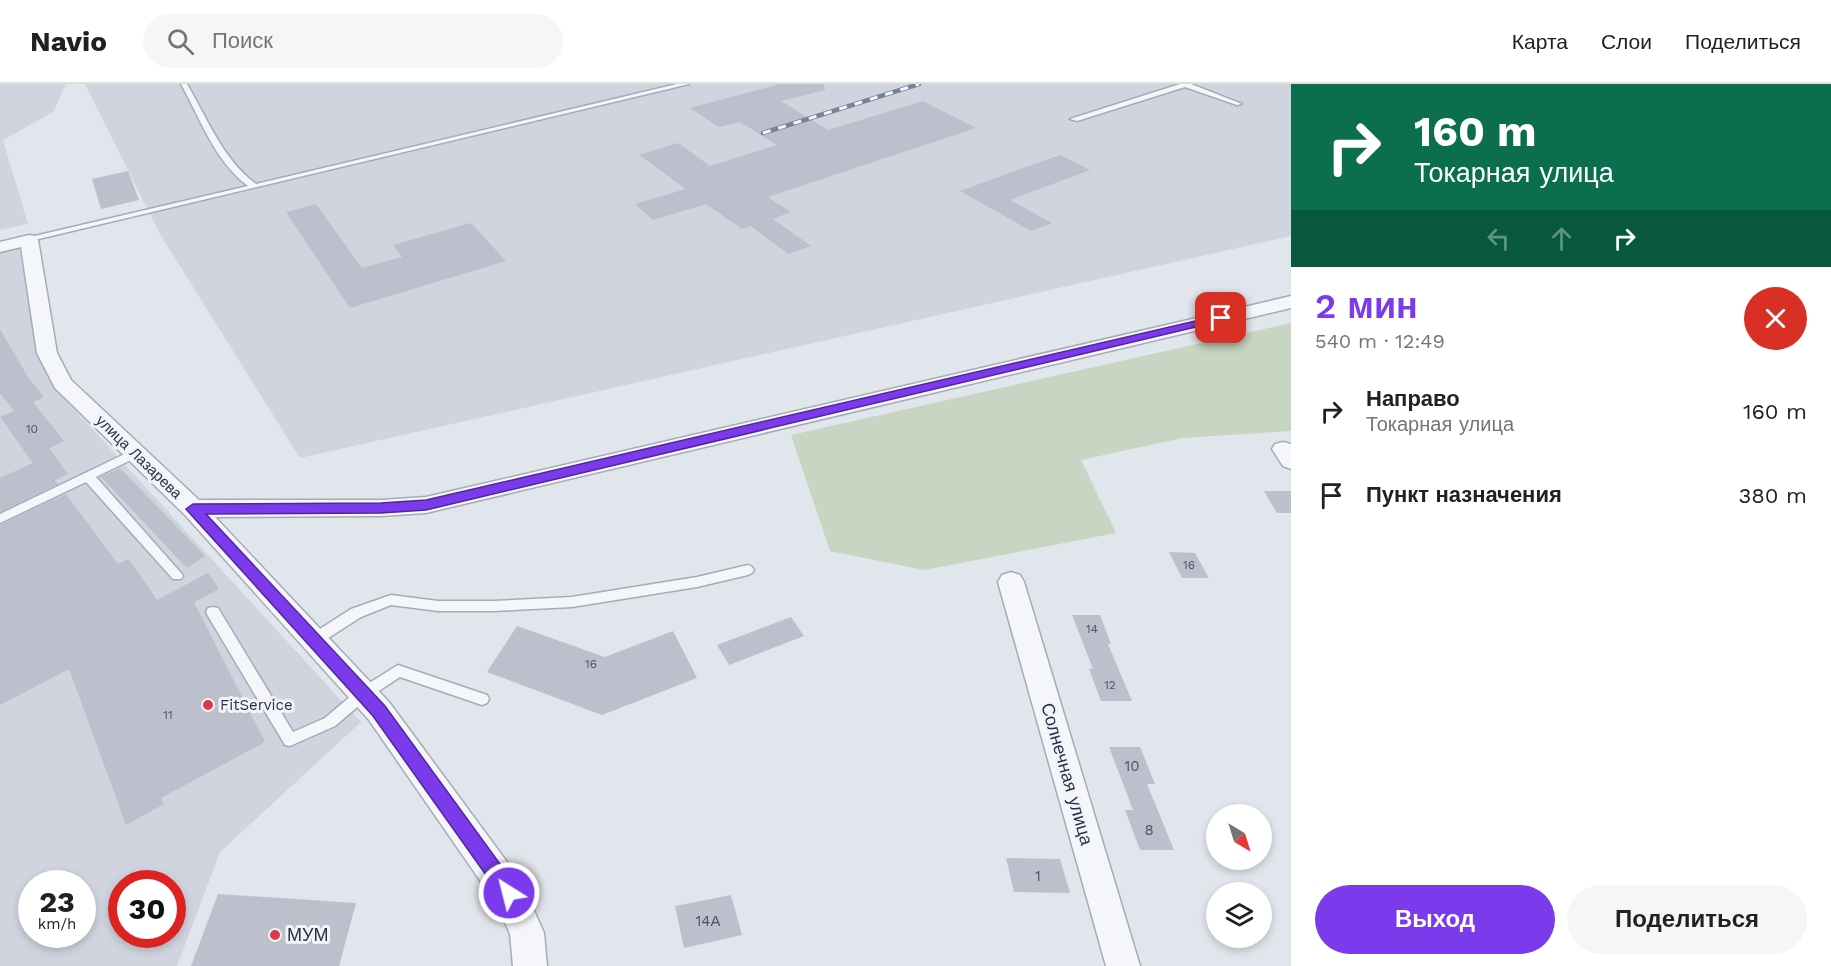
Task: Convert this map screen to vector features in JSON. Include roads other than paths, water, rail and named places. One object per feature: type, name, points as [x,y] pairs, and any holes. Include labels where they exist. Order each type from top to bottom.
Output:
[{"type":"street","points":[[0,247],[29,240]]},
{"type":"street","name":"улица Лазарева","points":[[29,240],[47,352],[62,383],[193,509],[379,711],[509,893],[527,933],[530,966]]},
{"type":"street","points":[[193,509],[381,508],[426,505],[1291,302]]},
{"type":"street","name":"Солнечная улица","points":[[1011,582],[1123,966]]},
{"type":"lane","points":[[184,84],[220,147],[244,181],[254,186]]},
{"type":"lane","points":[[29,240],[686,84]]},
{"type":"lane","points":[[1074,119],[1186,84],[1239,104]]},
{"type":"lane","points":[[0,519],[135,453]]},
{"type":"lane","points":[[88,476],[177,576]]},
{"type":"lane","points":[[314,640],[356,613],[391,600],[438,606],[572,602],[697,582],[748,570]]},
{"type":"lane","points":[[213,612],[290,740],[330,722],[363,694],[398,671],[482,699]]},
{"type":"railway","points":[[763,133],[919,84]]},
{"type":"place","name":"FitService","points":[[208,705]]},
{"type":"place","name":"МУМ","points":[[275,935]]}]
